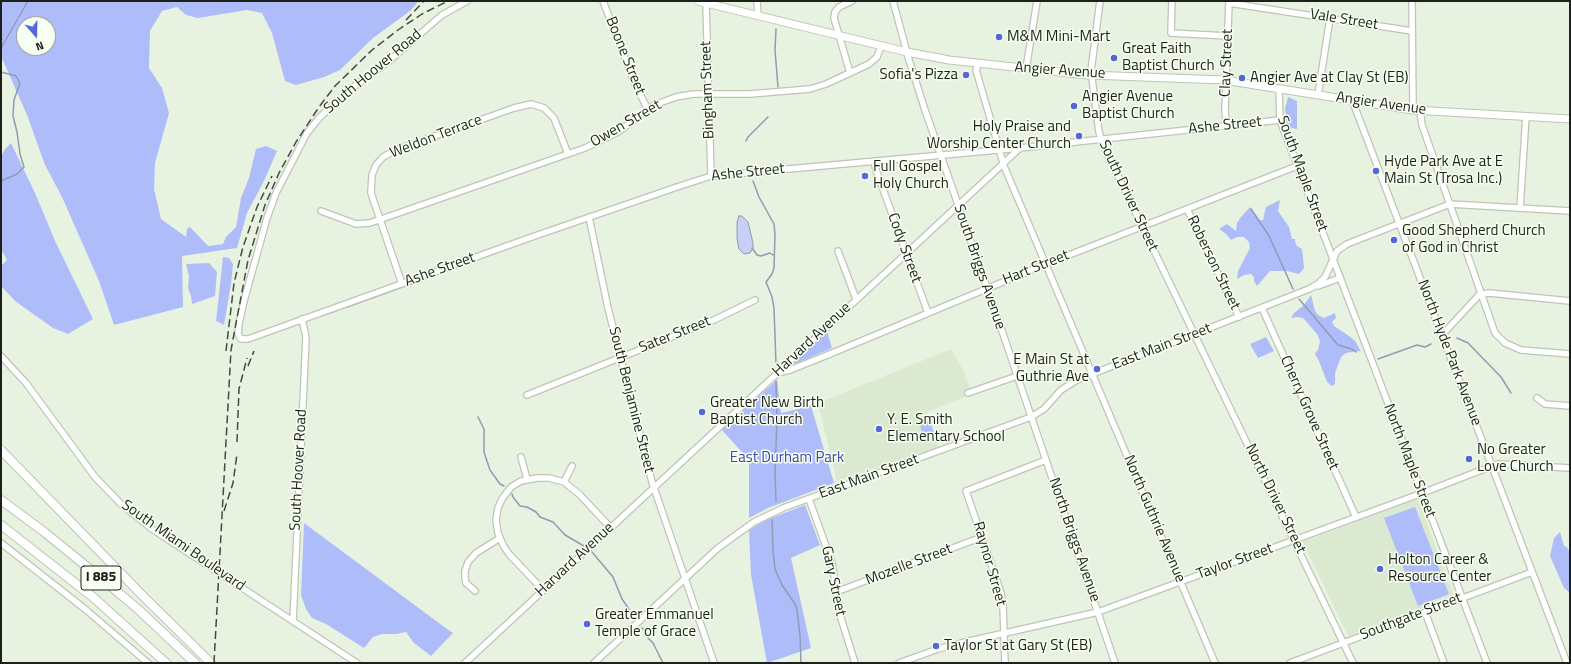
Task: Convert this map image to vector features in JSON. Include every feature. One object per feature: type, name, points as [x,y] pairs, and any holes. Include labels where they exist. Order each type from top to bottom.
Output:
[{"type":"highway","points":[[1,450],[143,596],[211,663]]},
{"type":"highway","name":"I 885","points":[[1,500],[43,531],[108,583],[195,663]]},
{"type":"highway","name":"I 885","points":[[1,525],[94,598],[166,663]]},
{"type":"main road","name":"Angier Avenue","points":[[698,1],[907,52],[978,64],[1092,75],[1227,81],[1420,111],[1570,118]]},
{"type":"street","name":"South Hoover Road","points":[[242,339],[238,334],[239,324],[247,286],[265,224],[276,193],[307,133],[320,117],[348,91],[389,61],[442,15],[456,6],[468,1]]},
{"type":"street","name":"Boone Street","points":[[603,1],[637,90],[648,110]]},
{"type":"street","points":[[757,1],[758,16]]},
{"type":"street","points":[[850,73],[834,18],[835,12],[839,7],[852,1]]},
{"type":"street","name":"South Briggs Avenue","points":[[893,1],[907,52],[941,155],[1031,417]]},
{"type":"street","points":[[1026,69],[1037,1]]},
{"type":"street","name":"South Driver Street","points":[[1100,1],[1092,75],[1101,139],[1114,170],[1195,335]]},
{"type":"street","points":[[1172,1],[1171,33],[1228,36]]},
{"type":"street","points":[[1412,1],[1413,110]]},
{"type":"street","name":"Clay Street","points":[[1227,125],[1225,112],[1229,2]]},
{"type":"street","name":"Vale Street","points":[[1229,2],[1412,31]]},
{"type":"street","name":"Bingham Street","points":[[706,3],[711,176]]},
{"type":"street","points":[[1318,95],[1330,18]]},
{"type":"street","name":"Owen Street","points":[[321,211],[356,224],[367,224],[568,154],[598,142],[611,136],[648,110],[676,97],[693,94],[750,94],[801,91],[826,84],[872,62],[877,57],[881,46]]},
{"type":"street","name":"North Guthrie Avenue","points":[[978,64],[976,70],[1003,162],[1215,663]]},
{"type":"street","name":"South Maple Street","points":[[1279,89],[1280,120],[1332,258]]},
{"type":"street","name":"North Hyde Park Avenue","points":[[1354,101],[1567,663]]},
{"type":"street","name":"Weldon Terrace","points":[[402,284],[372,198],[371,181],[376,165],[383,157],[396,150],[514,108],[531,104],[540,106],[548,111],[554,118],[558,124],[568,154]]},
{"type":"street","points":[[1420,111],[1422,126],[1495,333],[1505,343],[1521,350],[1570,354]]},
{"type":"street","points":[[1520,208],[1526,116]]},
{"type":"street","name":"Ashe Street","points":[[242,339],[248,339],[589,217],[711,176],[1000,150],[1280,120]]},
{"type":"street","name":"Harvard Avenue","points":[[465,663],[1003,162],[1020,148]]},
{"type":"street","name":"Cody Street","points":[[874,161],[905,253],[928,313]]},
{"type":"street","name":"Hart Street","points":[[776,374],[802,365],[1046,264],[1297,166]]},
{"type":"street","name":"East Main Street","points":[[1309,289],[1318,284],[1325,277],[1332,258],[1337,251],[1347,244],[1450,204],[1570,211]]},
{"type":"street","name":"Roberson Street","points":[[1187,209],[1239,317]]},
{"type":"street","name":"South Benjamine Street","points":[[589,217],[620,357],[654,487],[714,663]]},
{"type":"street","points":[[838,251],[856,299]]},
{"type":"street","name":"North Maple Street","points":[[1332,258],[1487,663]]},
{"type":"street","name":"East Main Street","points":[[594,663],[718,548],[746,527],[775,512],[1031,417],[1044,409],[1066,386],[1092,374],[1340,278]]},
{"type":"street","points":[[1442,335],[1479,295],[1482,294],[1489,293],[1570,301]]},
{"type":"street","name":"Sater Street","points":[[526,395],[714,320],[755,300]]},
{"type":"street","name":"Cherry Grove Street","points":[[1262,308],[1356,517]]},
{"type":"street","name":"South Hoover Road","points":[[293,621],[306,337],[302,320]]},
{"type":"street","name":"North Driver Street","points":[[1195,335],[1353,663]]},
{"type":"street","name":"South Miami Boulevard","points":[[1,350],[8,362],[26,383],[90,472],[121,504],[152,528],[357,663]]},
{"type":"street","points":[[1,357],[8,362]]},
{"type":"street","points":[[968,393],[1017,376]]},
{"type":"street","points":[[1537,398],[1545,404],[1570,406]]},
{"type":"street","name":"North Briggs Avenue","points":[[1031,417],[1115,663]]},
{"type":"street","points":[[521,457],[527,479]]},
{"type":"street","name":"Raynor Street","points":[[1004,663],[1004,634],[1000,593],[966,490],[1046,460]]},
{"type":"street","name":"Taylor Street","points":[[899,663],[938,649],[1098,612],[1498,464],[1570,468]]},
{"type":"street","points":[[564,482],[572,466]]},
{"type":"street","points":[[543,590],[509,554],[500,538],[496,520],[498,508],[502,499],[512,487],[527,479],[550,478],[564,482],[579,494],[610,528]]},
{"type":"street","name":"Gary Street","points":[[809,499],[832,563],[843,626],[855,663]]},
{"type":"street","name":"Mozelle Street","points":[[836,592],[982,537]]},
{"type":"street","points":[[475,591],[466,583],[465,571],[468,562],[476,553],[500,538]]},
{"type":"street","points":[[1,543],[85,609],[148,663]]},
{"type":"street","name":"Southgate Street","points":[[1290,663],[1532,572]]},
{"type":"street","points":[[1425,612],[1444,663]]},
{"type":"shaded area","points":[[739,216],[742,216],[748,222],[753,243],[753,248],[750,253],[744,254],[739,249],[737,239],[737,222]]},
{"type":"shaded area","name":"Y. E. Smith Elementary School","points":[[951,349],[963,370],[972,394],[927,412],[939,447],[837,481],[818,403]]},
{"type":"shaded area","name":"Holton Career & Resource Center","points":[[1418,499],[1454,596],[1348,636],[1303,542]]},
{"type":"green space","points":[[1,1],[419,1],[410,11],[373,38],[340,70],[324,77],[296,85],[285,81],[272,33],[262,13],[247,10],[198,18],[186,15],[177,7],[162,11],[150,31],[149,68],[162,88],[169,113],[155,163],[154,189],[161,219],[186,237],[187,229],[190,227],[208,246],[223,244],[226,237],[236,227],[241,198],[249,178],[256,149],[266,146],[277,151],[263,183],[247,213],[237,248],[182,256],[183,307],[114,325],[99,281],[62,197],[45,165],[27,115],[1,56]]},
{"type":"green space","points":[[1288,97],[1297,101],[1297,129],[1287,127],[1285,109]]},
{"type":"green space","points":[[11,143],[35,193],[56,243],[93,319],[68,334],[53,328],[15,301],[1,286],[1,266],[7,260],[1,249],[1,157],[5,149]]},
{"type":"green space","points":[[1280,200],[1278,211],[1289,227],[1292,239],[1295,239],[1297,246],[1302,249],[1304,268],[1299,274],[1287,271],[1270,271],[1257,286],[1254,281],[1254,277],[1251,274],[1244,275],[1237,279],[1238,271],[1250,248],[1249,242],[1244,237],[1237,237],[1231,240],[1219,229],[1227,224],[1236,231],[1237,223],[1250,207],[1260,220],[1263,220],[1266,207]]},
{"type":"green space","points":[[223,257],[229,258],[233,264],[224,325],[216,321]]},
{"type":"green space","points":[[209,263],[217,272],[215,296],[192,304],[188,288],[189,276],[186,264]]},
{"type":"green space","points":[[1311,295],[1315,311],[1318,315],[1324,318],[1335,313],[1336,318],[1332,322],[1334,326],[1352,338],[1356,342],[1361,352],[1346,353],[1341,357],[1335,373],[1335,384],[1332,386],[1327,382],[1315,354],[1318,350],[1320,341],[1317,334],[1303,318],[1291,318],[1294,313],[1304,305]]},
{"type":"green space","points":[[827,331],[832,348],[795,364],[794,360]]},
{"type":"green space","points":[[1266,337],[1274,351],[1258,358],[1250,344]]},
{"type":"green space","name":"East Durham Park","points":[[777,380],[781,413],[811,406],[834,483],[768,508],[749,518],[749,460],[721,429]]},
{"type":"green space","points":[[926,420],[930,422],[935,435],[924,439],[920,425]]},
{"type":"green space","name":"East Durham Park","points":[[805,505],[820,545],[791,558],[811,648],[767,663],[751,575],[749,530],[766,520]]},
{"type":"green space","points":[[1415,507],[1449,594],[1418,606],[1384,518]]},
{"type":"green space","points":[[304,523],[453,633],[431,656],[414,643],[406,632],[382,634],[373,637],[364,648],[326,624],[312,618],[306,609],[301,595]]},
{"type":"green space","points":[[1560,532],[1564,546],[1567,547],[1570,553],[1570,593],[1564,588],[1550,556],[1554,538]]},
{"type":"waterway","points":[[1,48],[28,1]]},
{"type":"waterway","points":[[776,29],[775,50],[778,87]]},
{"type":"waterway","points":[[1,72],[16,76],[20,83],[14,100],[13,116],[24,167],[17,174],[1,181]]},
{"type":"waterway","points":[[746,141],[748,137],[768,117]]},
{"type":"waterway","points":[[753,181],[759,197],[774,224],[774,268],[772,274],[766,282],[772,297],[774,308],[776,364]]},
{"type":"waterway","points":[[1251,209],[1269,236],[1293,289]]},
{"type":"waterway","points":[[752,248],[757,255],[761,256],[770,253],[773,255]]},
{"type":"waterway","points":[[347,307],[466,264]]},
{"type":"waterway","points":[[1299,299],[1338,345],[1352,349],[1356,352]]},
{"type":"waterway","points":[[320,316],[336,311]]},
{"type":"waterway","points":[[1457,338],[1468,343],[1501,377],[1511,393]]},
{"type":"waterway","points":[[1378,359],[1417,345],[1425,347],[1431,344]]},
{"type":"waterway","points":[[776,381],[776,501]]},
{"type":"waterway","points":[[478,417],[484,429],[484,452],[490,470],[500,484],[504,486]]},
{"type":"waterway","points":[[512,494],[520,506],[527,507],[536,512],[540,517],[553,522],[565,535],[584,546]]},
{"type":"waterway","points":[[772,520],[775,569],[782,585],[795,604],[797,610],[801,663]]},
{"type":"waterway","points":[[592,552],[613,577],[622,599],[635,618]]},
{"type":"waterway","points":[[642,628],[653,643],[663,663]]},
{"type":"railway","points":[[406,20],[424,1]]},
{"type":"railway","points":[[214,663],[231,350],[248,260],[265,205],[279,173],[296,142],[335,86],[372,50],[398,30],[422,14],[448,1]]},
{"type":"railway","points":[[226,351],[234,283],[243,247],[257,207],[272,176]]},
{"type":"railway","points":[[248,366],[254,351]]},
{"type":"railway","points":[[237,442],[239,389],[247,358]]},
{"type":"railway","points":[[224,511],[233,483],[237,454]]},
{"type":"place","name":"M&M Mini-Mart","points":[[999,37]]},
{"type":"place","name":"Great Faith Baptist Church","points":[[1114,58]]},
{"type":"place","name":"Sofia's Pizza","points":[[966,75]]},
{"type":"place","name":"Angier Ave at Clay St (EB)","points":[[1242,78]]},
{"type":"place","name":"Angier Avenue Baptist Church","points":[[1074,106]]},
{"type":"place","name":"Holy Praise and Worship Center Church","points":[[1079,136]]},
{"type":"place","name":"Hyde Park Ave at E Main St (Trosa Inc.)","points":[[1376,171]]},
{"type":"place","name":"Full Gospel Holy Church","points":[[865,176]]},
{"type":"place","name":"Good Shepherd Church of God in Christ","points":[[1394,240]]},
{"type":"place","name":"E Main St at Guthrie Ave","points":[[1097,369]]},
{"type":"place","name":"Greater New Birth Baptist Church","points":[[702,412]]},
{"type":"place","name":"Y. E. Smith Elementary School","points":[[879,429]]},
{"type":"place","name":"No Greater Love Church","points":[[1469,459]]},
{"type":"place","name":"Holton Career & Resource Center","points":[[1380,569]]},
{"type":"place","name":"Greater Emmanuel Temple of Grace","points":[[587,624]]},
{"type":"place","name":"Taylor St at Gary St (EB)","points":[[936,646]]}]
